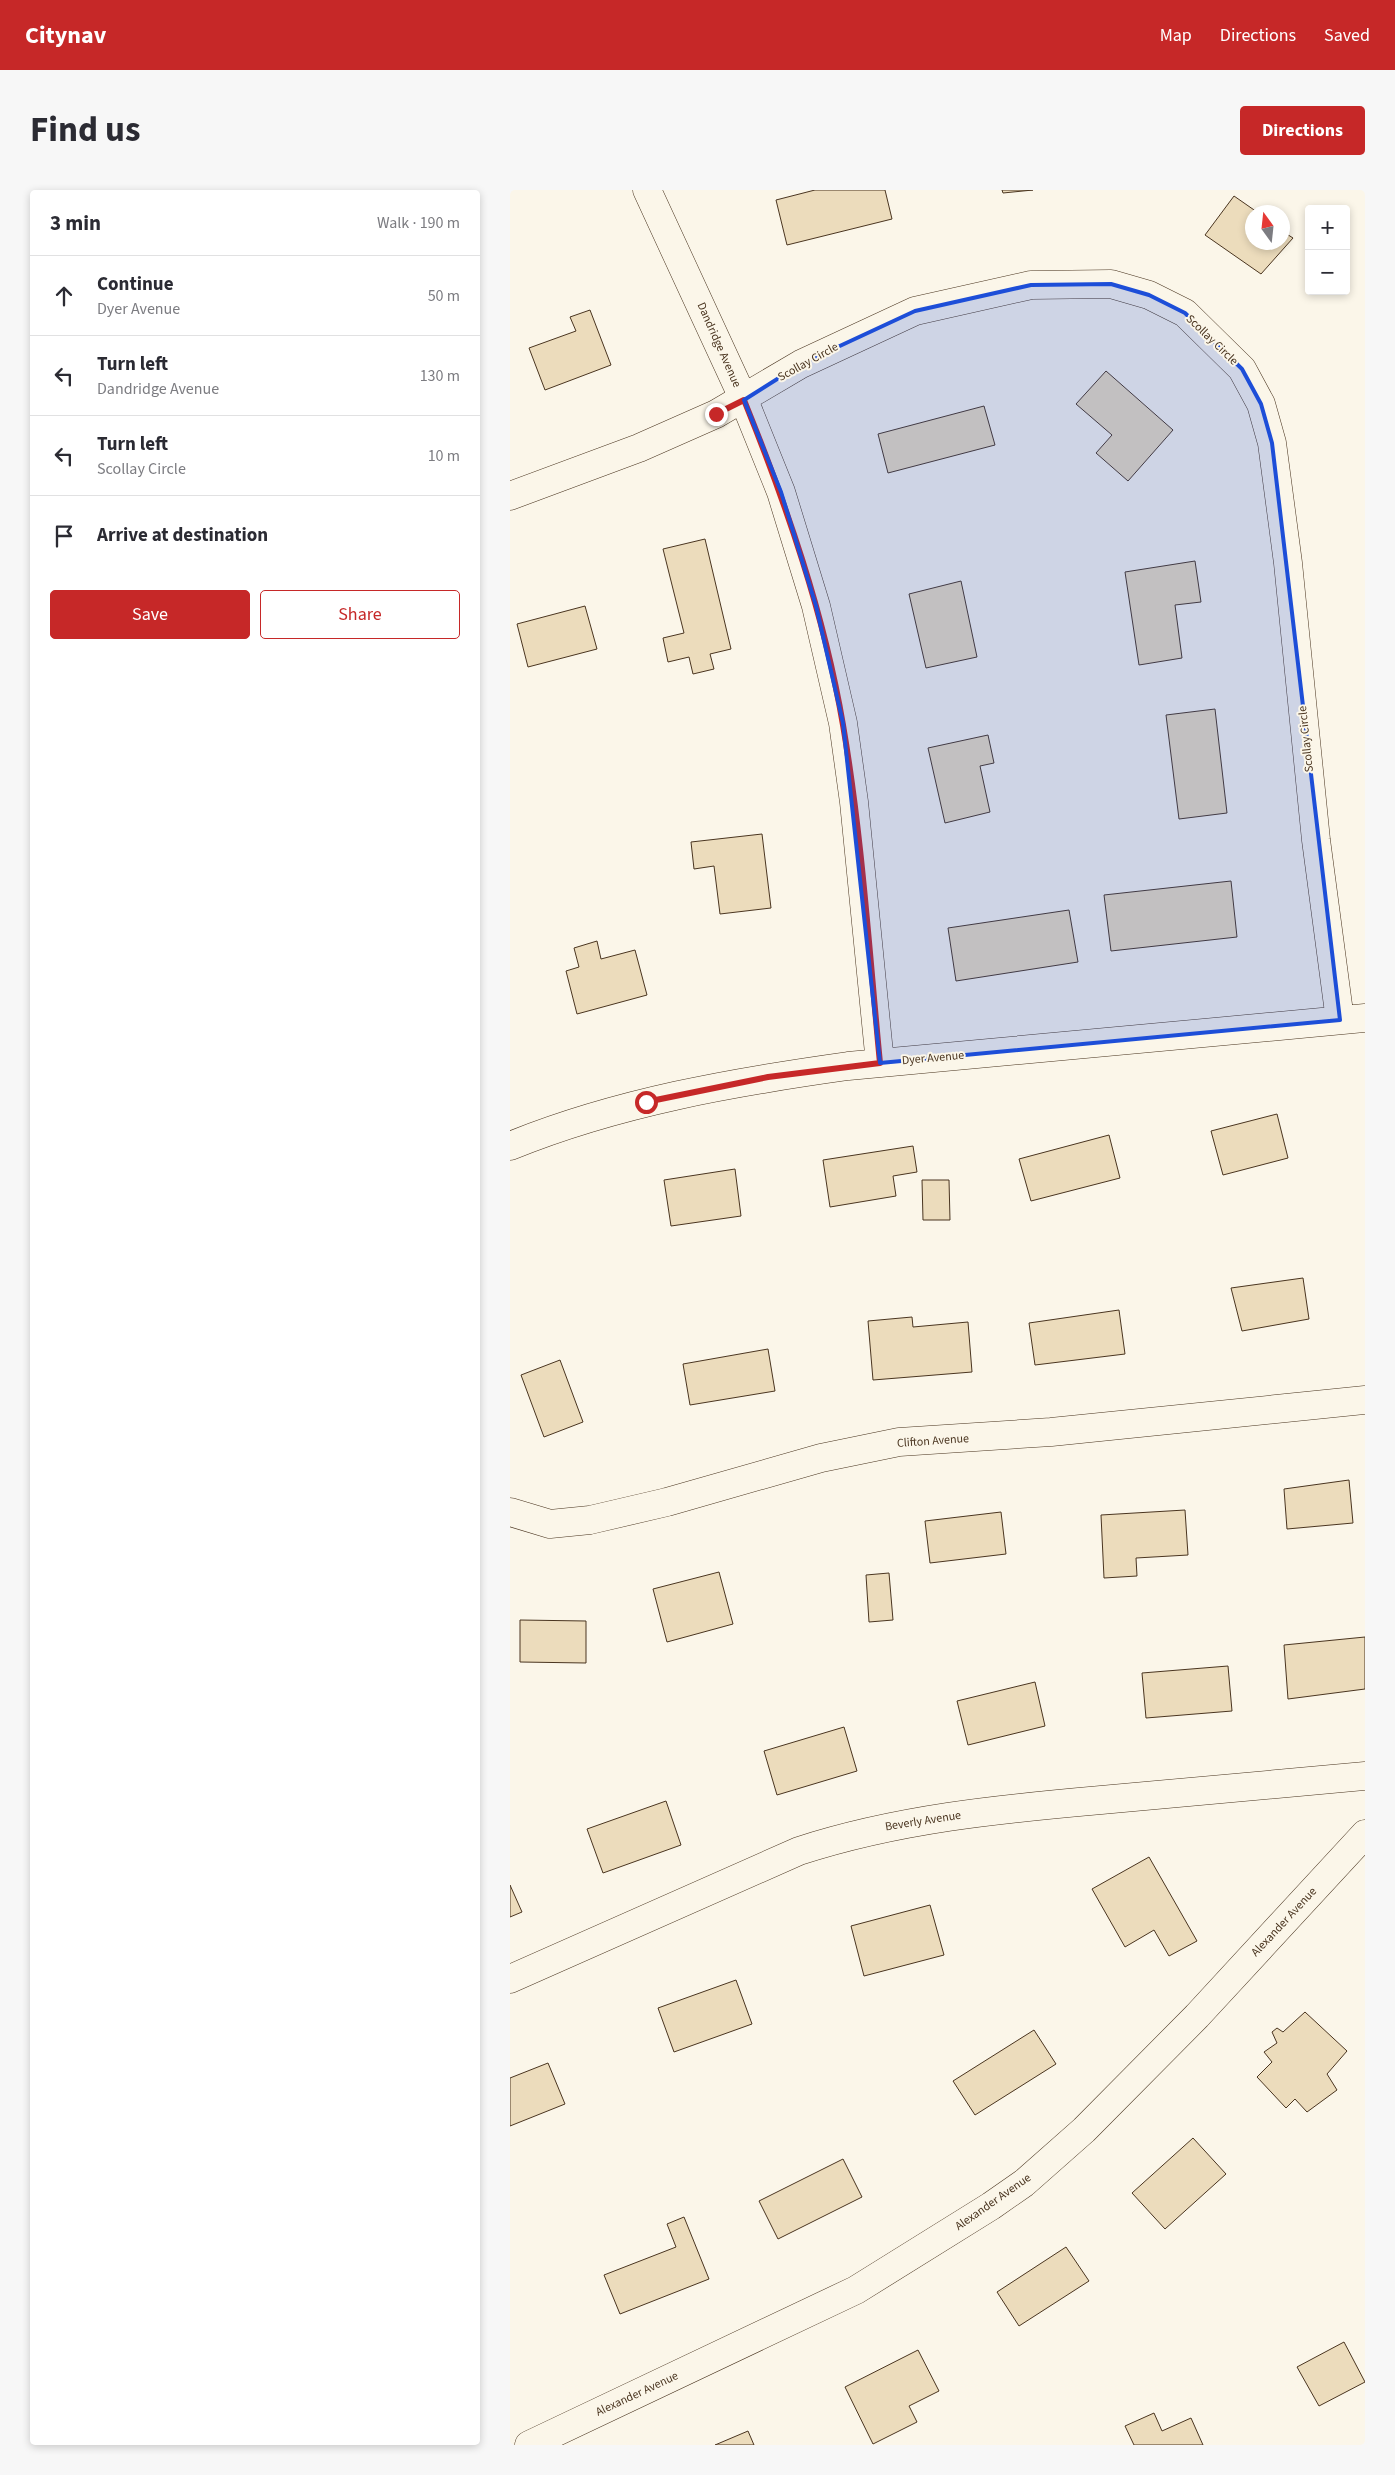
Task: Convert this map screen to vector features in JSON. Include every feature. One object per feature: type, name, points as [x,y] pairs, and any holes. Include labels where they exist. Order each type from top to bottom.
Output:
[{"type":"street","name":"Dandridge Avenue","points":[[647,190],[744,400],[781,492],[816,606],[843,723],[854,802],[880,1063]]},
{"type":"street","name":"Scollay Circle","points":[[510,496],[640,448],[744,400],[801,364],[915,311],[1032,285],[1111,284],[1149,295],[1185,313],[1242,369],[1261,404],[1272,443],[1288,563],[1316,840],[1352,1019]]},
{"type":"street","name":"Dyer Avenue","points":[[510,1146],[646,1102],[768,1077],[880,1063],[1352,1019]]},
{"type":"street","name":"Clifton Avenue","points":[[510,1512],[550,1524],[590,1520],[667,1502],[821,1458],[900,1442],[1051,1432],[1365,1400]]},
{"type":"street","name":"Beverly Avenue","points":[[510,1980],[790,1855],[837,1838],[915,1820],[1035,1806],[1365,1776]]},
{"type":"street","name":"Alexander Avenue","points":[[529,2445],[856,2290],[1024,2184],[1084,2130],[1197,2016],[1365,1834]]},
{"type":"highlighted area","points":[[1111,284],[1149,295],[1185,313],[1242,369],[1261,404],[1272,443],[1340,1020],[880,1063],[843,723],[816,606],[781,492],[744,400],[801,364],[915,311],[1031,285]]},
{"type":"building","points":[[815,190],[885,190],[892,219],[787,245],[776,200]]},
{"type":"building","points":[[1002,190],[1033,190],[1003,193]]},
{"type":"building","points":[[1234,196],[1247,205],[1245,205],[1245,250],[1282,250],[1261,274],[1205,235]]},
{"type":"building","points":[[590,310],[611,365],[545,390],[529,348],[576,331],[570,317]]},
{"type":"building","points":[[1106,371],[1173,430],[1128,481],[1096,453],[1112,435],[1076,404]]},
{"type":"building","points":[[984,406],[995,445],[888,473],[878,434]]},
{"type":"building","points":[[705,539],[731,649],[710,654],[714,669],[693,674],[689,657],[668,662],[663,638],[684,633],[663,549]]},
{"type":"building","points":[[1195,561],[1201,602],[1175,605],[1182,658],[1139,665],[1125,572]]},
{"type":"building","points":[[961,581],[977,657],[926,668],[909,594]]},
{"type":"building","points":[[585,606],[597,649],[528,667],[517,624]]},
{"type":"building","points":[[1215,709],[1227,813],[1179,819],[1166,715]]},
{"type":"building","points":[[988,735],[994,763],[980,766],[990,812],[945,823],[928,748]]},
{"type":"building","points":[[762,834],[771,908],[720,914],[714,866],[694,869],[691,842]]},
{"type":"building","points":[[1231,881],[1237,937],[1111,951],[1104,895]]},
{"type":"building","points":[[1069,910],[1078,962],[956,981],[948,928]]},
{"type":"building","points":[[597,941],[601,959],[635,950],[647,995],[577,1014],[566,971],[579,967],[574,948]]},
{"type":"building","points":[[1277,1114],[1288,1158],[1223,1175],[1211,1131]]},
{"type":"building","points":[[1109,1135],[1120,1178],[1031,1201],[1019,1159]]},
{"type":"building","points":[[913,1146],[917,1172],[893,1176],[896,1196],[830,1207],[823,1160]]},
{"type":"building","points":[[735,1169],[741,1216],[671,1226],[664,1180]]},
{"type":"building","points":[[922,1180],[949,1180],[950,1220],[923,1220]]},
{"type":"building","points":[[1303,1278],[1309,1319],[1242,1331],[1231,1288]]},
{"type":"building","points":[[1119,1310],[1125,1354],[1035,1365],[1029,1323]]},
{"type":"building","points":[[912,1317],[913,1327],[968,1322],[972,1372],[873,1380],[868,1321]]},
{"type":"building","points":[[768,1349],[775,1391],[690,1405],[683,1364]]},
{"type":"building","points":[[560,1360],[583,1422],[544,1437],[521,1375]]},
{"type":"building","points":[[1349,1480],[1353,1523],[1287,1529],[1284,1489]]},
{"type":"building","points":[[1185,1510],[1188,1555],[1136,1558],[1137,1576],[1104,1578],[1101,1515]]},
{"type":"building","points":[[1001,1512],[1006,1554],[930,1563],[925,1521]]},
{"type":"building","points":[[719,1572],[733,1624],[667,1642],[653,1589]]},
{"type":"building","points":[[889,1573],[893,1620],[869,1622],[866,1575]]},
{"type":"building","points":[[520,1620],[586,1621],[586,1663],[520,1662]]},
{"type":"building","points":[[1365,1637],[1365,1689],[1288,1699],[1284,1645]]},
{"type":"building","points":[[1228,1666],[1232,1711],[1146,1718],[1142,1673]]},
{"type":"building","points":[[1035,1682],[1045,1726],[968,1745],[957,1701]]},
{"type":"building","points":[[844,1727],[857,1771],[777,1795],[764,1751]]},
{"type":"building","points":[[666,1801],[681,1845],[603,1873],[587,1829]]},
{"type":"building","points":[[1149,1857],[1197,1941],[1169,1956],[1154,1930],[1125,1947],[1092,1889]]},
{"type":"building","points":[[510,1885],[522,1912],[510,1917]]},
{"type":"building","points":[[930,1905],[944,1955],[864,1976],[851,1926]]},
{"type":"building","points":[[736,1980],[752,2024],[674,2052],[658,2008]]},
{"type":"building","points":[[1305,2012],[1347,2051],[1327,2074],[1337,2090],[1307,2112],[1295,2099],[1286,2108],[1257,2077],[1272,2062],[1264,2052],[1277,2043],[1272,2032],[1277,2028],[1283,2032]]},
{"type":"building","points":[[1034,2030],[1056,2064],[975,2115],[953,2081]]},
{"type":"building","points":[[548,2063],[565,2104],[510,2126],[510,2078]]},
{"type":"building","points":[[1193,2138],[1226,2174],[1165,2229],[1132,2193]]},
{"type":"building","points":[[843,2159],[862,2197],[778,2239],[759,2201]]},
{"type":"building","points":[[684,2217],[709,2279],[620,2314],[604,2275],[676,2247],[667,2224]]},
{"type":"building","points":[[1066,2247],[1089,2281],[1019,2326],[997,2292]]},
{"type":"building","points":[[1344,2342],[1365,2382],[1319,2406],[1297,2367]]},
{"type":"building","points":[[918,2350],[939,2391],[909,2406],[917,2422],[873,2444],[845,2387]]},
{"type":"building","points":[[1154,2413],[1162,2431],[1191,2418],[1203,2445],[1134,2445],[1125,2426]]},
{"type":"building","points":[[748,2431],[754,2445],[715,2445]]},
{"type":"route","points":[[646,1102],[768,1077],[880,1063],[854,802],[843,723],[816,606],[781,492],[744,400],[716,414]]}]
